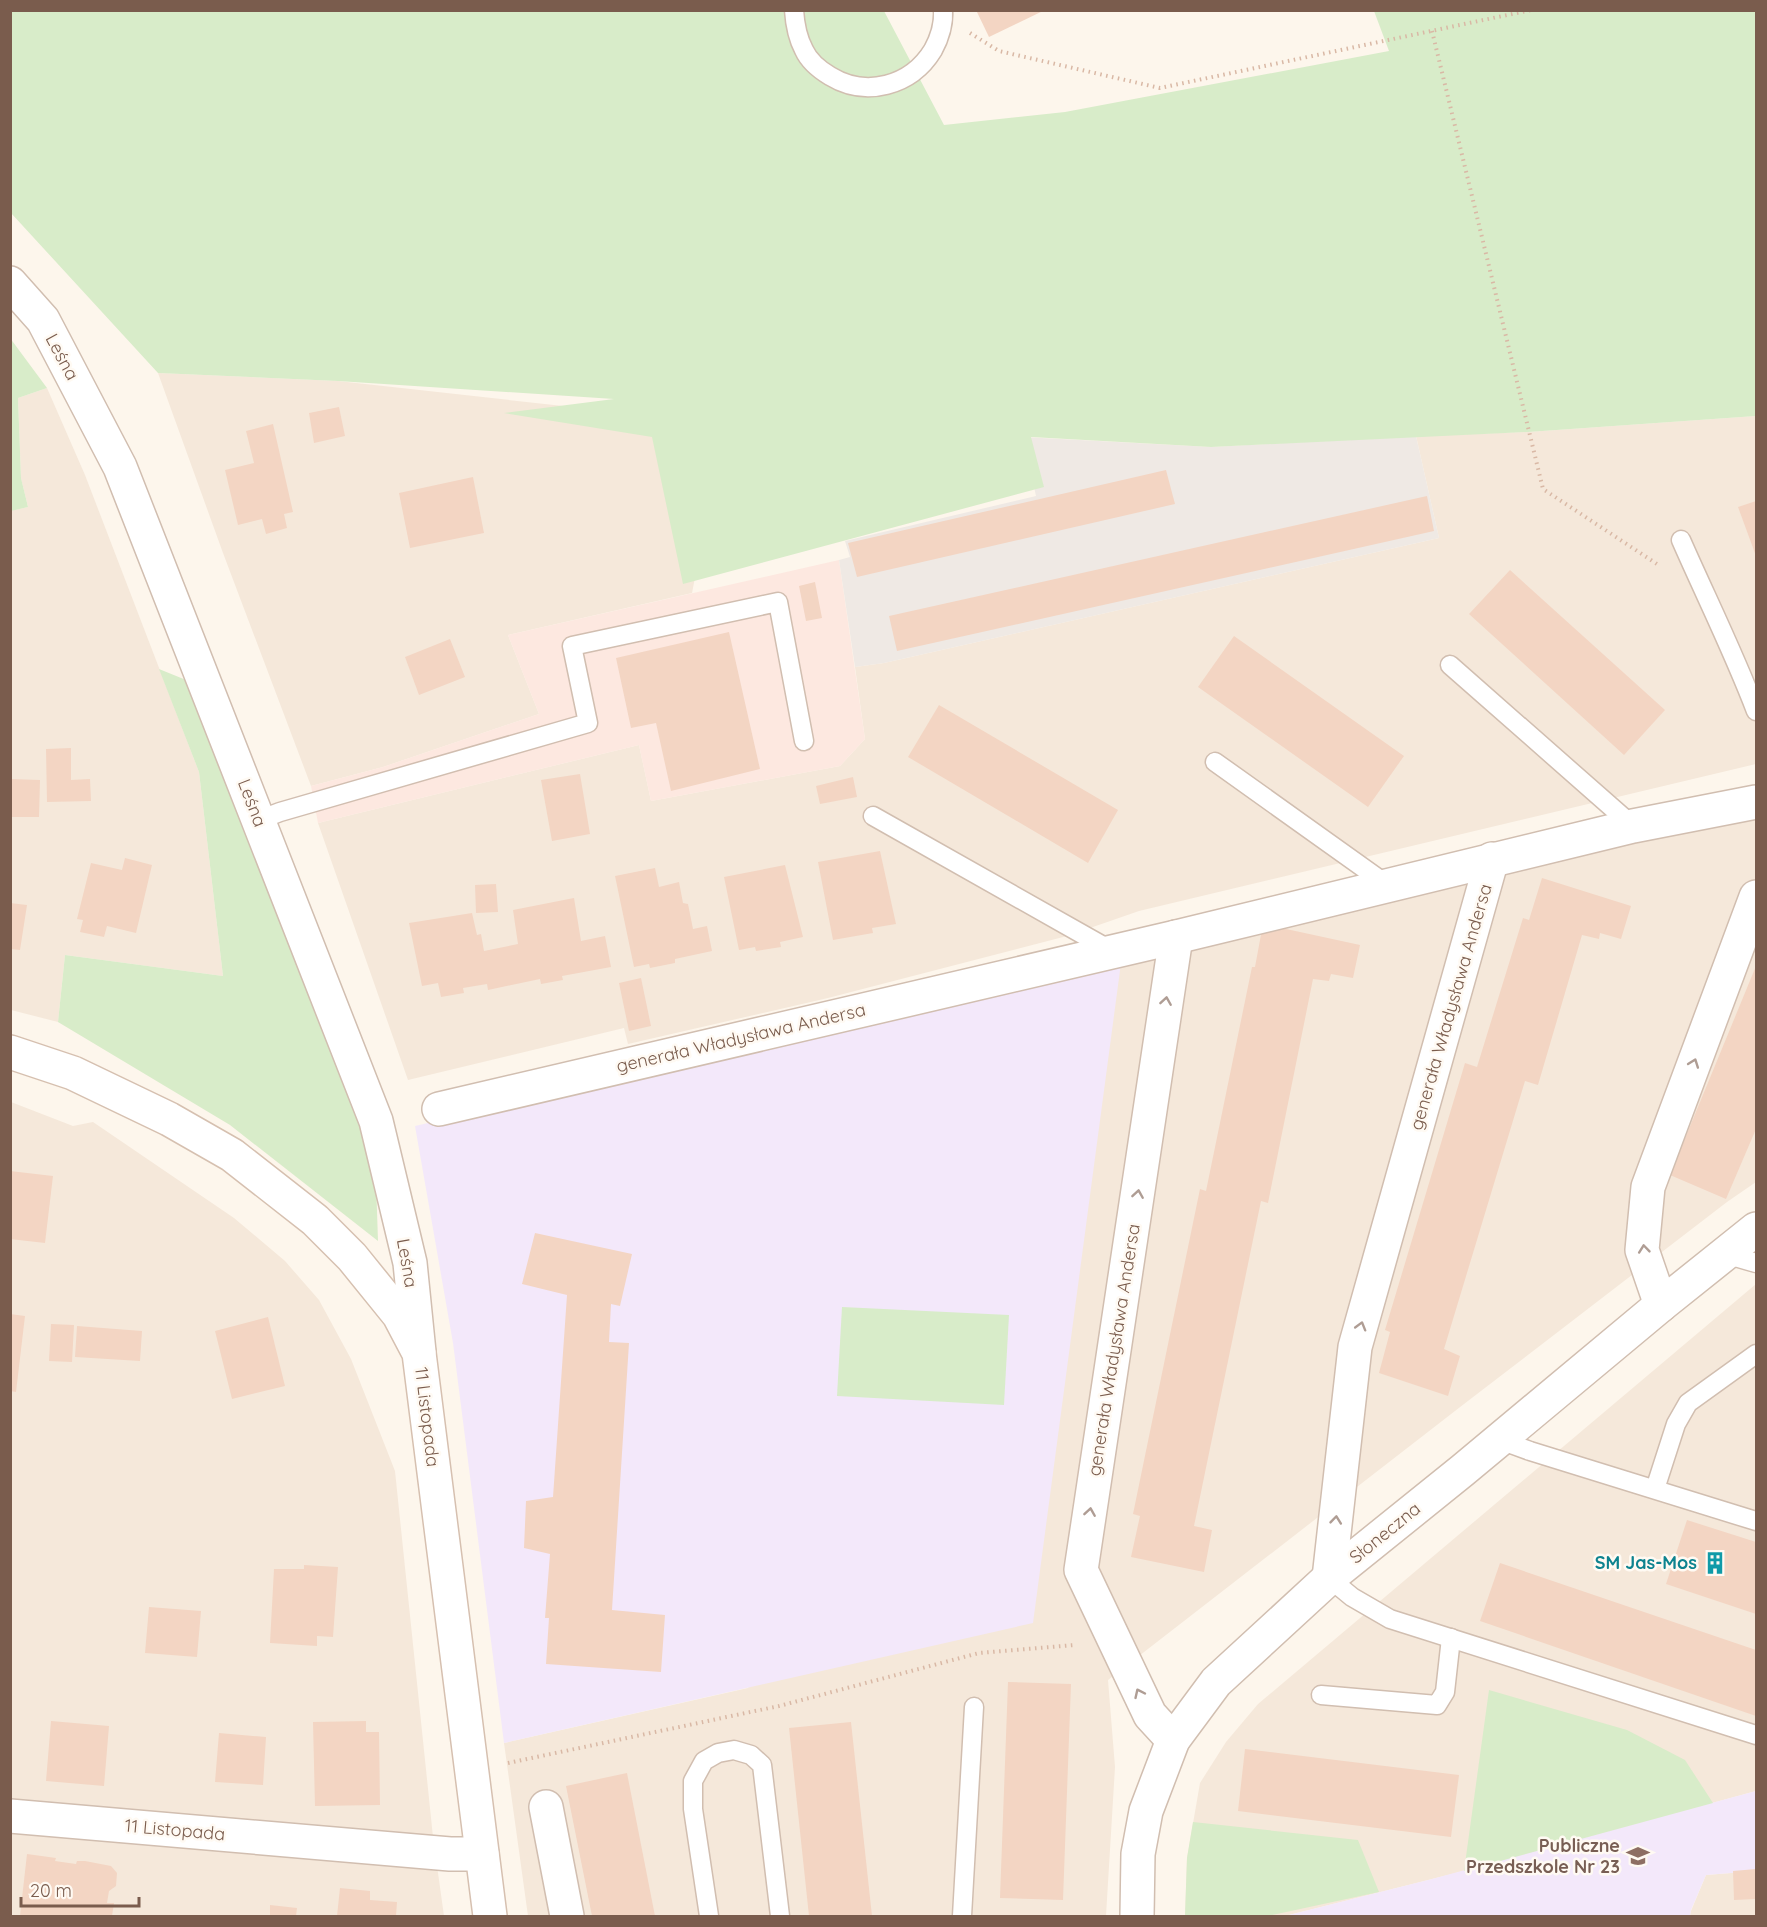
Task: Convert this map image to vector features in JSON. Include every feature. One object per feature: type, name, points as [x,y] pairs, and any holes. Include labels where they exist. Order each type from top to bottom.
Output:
[{"type":"street","name":"Leśna","points":[[10,283],[43,320],[120,467],[376,1121],[410,1263],[419,1353]]},
{"type":"street","name":"generała Władysława Andersa","points":[[439,1109],[1114,952],[1386,884],[1633,826],[1756,802]]},
{"type":"street","name":"generała Władysława Andersa","points":[[1329,1578],[1355,1347],[1492,859]]},
{"type":"street","points":[[1661,1305],[1642,1250],[1648,1187],[1756,897]]},
{"type":"street","name":"generała Władysława Andersa","points":[[1173,1740],[1149,1714],[1081,1570],[1176,937]]},
{"type":"street","name":"11 Listopada","points":[[10,1052],[73,1073],[169,1119],[232,1155],[315,1220],[352,1257],[399,1315],[419,1353],[490,1917]]},
{"type":"street","name":"Słoneczna","points":[[1137,1917],[1138,1854],[1146,1811],[1173,1740],[1216,1682],[1329,1578],[1500,1440],[1661,1305],[1756,1230]]},
{"type":"street","points":[[546,1808],[567,1917]]},
{"type":"street","name":"11 Listopada","points":[[10,1816],[450,1854],[482,1854]]},
{"type":"lane","points":[[794,10],[796,31],[805,52],[821,71],[842,83],[865,88],[889,85],[910,76],[926,60],[938,41],[943,14]]},
{"type":"lane","points":[[1681,540],[1735,656],[1756,711]]},
{"type":"lane","points":[[259,820],[588,723],[572,646],[778,602],[804,741]]},
{"type":"lane","points":[[1450,665],[1633,826]]},
{"type":"lane","points":[[1215,762],[1386,884]]},
{"type":"lane","points":[[873,816],[1114,952]]},
{"type":"lane","points":[[1725,1254],[1756,1263]]},
{"type":"lane","points":[[1655,1489],[1676,1424],[1688,1403],[1756,1354]]},
{"type":"lane","points":[[1500,1440],[1756,1521]]},
{"type":"lane","points":[[1329,1578],[1352,1597],[1390,1619],[1756,1735]]},
{"type":"lane","points":[[1321,1695],[1437,1705],[1445,1692],[1451,1638]]},
{"type":"lane","points":[[962,1917],[974,1707]]},
{"type":"lane","points":[[710,1917],[693,1809],[693,1781],[704,1761],[718,1753],[734,1750],[752,1755],[762,1765],[780,1917]]},
{"type":"path","points":[[943,14],[999,51],[1160,88],[1532,10]]},
{"type":"path","points":[[1432,31],[1543,489],[1658,564]]},
{"type":"path","points":[[508,1762],[779,1706],[979,1653],[1074,1645]]},
{"type":"shaded area","points":[[158,373],[338,381],[563,406],[661,426],[699,557],[692,593],[508,635],[539,714],[383,767],[311,786]]},
{"type":"shaded area","points":[[47,388],[85,475],[199,772],[223,976],[65,955],[58,1022],[11,1010],[10,511],[28,507],[21,478],[18,398]]},
{"type":"shaded area","points":[[1756,416],[1756,764],[1139,911],[1067,936],[828,998],[628,1044],[624,1028],[408,1080],[318,823],[639,745],[651,801],[840,766],[865,739],[855,667],[884,663],[1439,538],[1416,436],[1528,432]]},
{"type":"shaded area","points":[[1416,436],[1439,538],[884,663],[855,667],[839,560],[850,557],[845,541],[1036,496],[1023,437],[1211,447]]},
{"type":"shaded area","points":[[839,560],[865,739],[840,766],[651,801],[639,745],[318,823],[311,786],[383,767],[539,714],[508,635]]},
{"type":"shaded area","points":[[1756,802],[1756,1182],[1464,1404],[1108,1680],[1115,1767],[1106,1916],[528,1916],[504,1743],[748,1688],[1121,963]]},
{"type":"shaded area","points":[[1121,963],[1033,1623],[504,1743],[453,1343],[415,1126]]},
{"type":"shaded area","points":[[11,1102],[73,1126],[93,1122],[234,1218],[285,1261],[319,1300],[351,1359],[395,1471],[433,1837],[444,1916],[11,1916]]},
{"type":"shaded area","points":[[1756,1284],[1756,1791],[1464,1871],[1285,1916],[1185,1916],[1187,1858],[1200,1783],[1226,1742],[1258,1704]]},
{"type":"shaded area","name":"Publiczne Przedszkole Nr 23","points":[[1756,1791],[1756,1871],[1706,1875],[1690,1916],[1285,1916],[1432,1879]]},
{"type":"shaded area","points":[[1756,1871],[1756,1916],[1690,1916],[1706,1875]]},
{"type":"green space","points":[[11,11],[884,11],[944,125],[1065,112],[1389,51],[1374,11],[1756,11],[1756,416],[1528,432],[1211,447],[1031,437],[1044,487],[683,584],[652,437],[504,413],[614,399],[338,381],[158,373],[11,213]]},
{"type":"green space","points":[[10,338],[47,388],[18,398],[21,478],[28,507],[11,511]]},
{"type":"green space","points":[[159,669],[191,682],[356,1107],[376,1181],[378,1241],[230,1125],[58,1022],[65,955],[223,976],[199,772]]},
{"type":"green space","points":[[842,1307],[1009,1315],[1004,1405],[837,1396]]},
{"type":"green space","points":[[1489,1690],[1627,1730],[1685,1760],[1713,1803],[1464,1871]]},
{"type":"green space","points":[[1193,1822],[1358,1840],[1379,1892],[1268,1916],[1185,1916],[1187,1858]]},
{"type":"building","points":[[976,10],[1045,10],[989,37]]},
{"type":"building","points":[[339,407],[345,436],[314,443],[309,413]]},
{"type":"building","points":[[273,424],[293,512],[284,514],[287,528],[266,534],[262,519],[238,525],[225,470],[254,463],[246,431]]},
{"type":"building","points":[[1166,470],[1175,504],[857,577],[848,543]]},
{"type":"building","points":[[473,477],[484,533],[410,548],[399,493]]},
{"type":"building","points":[[1427,496],[1434,531],[897,651],[889,616]]},
{"type":"building","points":[[1756,501],[1756,556],[1738,507]]},
{"type":"building","points":[[1510,570],[1665,710],[1624,755],[1469,614]]},
{"type":"building","points":[[815,582],[822,618],[806,621],[799,586]]},
{"type":"building","points":[[729,632],[760,769],[671,791],[656,723],[631,728],[616,658]]},
{"type":"building","points":[[1234,636],[1404,756],[1368,807],[1198,687]]},
{"type":"building","points":[[450,639],[465,677],[419,695],[405,657]]},
{"type":"building","points":[[939,705],[1118,810],[1088,863],[908,757]]},
{"type":"building","points":[[71,748],[71,780],[90,779],[91,801],[47,802],[46,749]]},
{"type":"building","points":[[580,774],[590,834],[552,841],[541,780]]},
{"type":"building","points":[[853,777],[857,797],[820,804],[816,786]]},
{"type":"building","points":[[10,779],[40,780],[39,817],[10,817]]},
{"type":"building","points":[[880,851],[896,924],[872,928],[873,933],[833,940],[818,862]]},
{"type":"building","points":[[125,858],[152,865],[136,933],[107,926],[104,937],[80,932],[83,920],[77,919],[91,863],[122,870]]},
{"type":"building","points":[[785,865],[803,937],[780,942],[781,947],[756,951],[755,947],[739,950],[724,877]]},
{"type":"building","points":[[655,868],[659,887],[679,882],[683,903],[688,904],[693,929],[707,926],[712,951],[675,959],[675,963],[650,968],[649,964],[634,967],[615,876]]},
{"type":"building","points":[[1542,878],[1631,906],[1621,939],[1600,933],[1599,939],[1582,935],[1538,1085],[1525,1081],[1444,1349],[1460,1356],[1448,1396],[1379,1373],[1390,1332],[1385,1330],[1465,1063],[1477,1067],[1523,918],[1529,920]]},
{"type":"building","points":[[496,884],[498,912],[476,913],[475,885]]},
{"type":"building","points":[[574,898],[581,941],[605,936],[611,967],[562,976],[563,980],[541,984],[540,979],[488,990],[487,984],[463,988],[464,993],[441,997],[438,983],[422,986],[409,923],[472,913],[477,935],[481,934],[484,951],[518,944],[513,910]]},
{"type":"building","points":[[10,903],[27,905],[20,950],[10,949]]},
{"type":"building","points":[[1263,924],[1360,945],[1353,978],[1331,974],[1329,981],[1313,979],[1268,1203],[1261,1201],[1194,1526],[1212,1530],[1204,1572],[1131,1557],[1140,1516],[1133,1514],[1200,1189],[1206,1191]]},
{"type":"building","points":[[1756,966],[1756,1129],[1726,1199],[1670,1175]]},
{"type":"building","points":[[641,978],[651,1026],[629,1031],[619,983]]},
{"type":"building","points":[[10,1171],[53,1176],[45,1243],[10,1239]]},
{"type":"building","points":[[535,1233],[632,1254],[620,1306],[611,1304],[609,1342],[629,1343],[612,1610],[665,1615],[661,1672],[546,1664],[549,1618],[545,1618],[550,1554],[524,1548],[526,1501],[553,1497],[567,1295],[522,1284]]},
{"type":"building","points":[[10,1314],[25,1316],[16,1392],[10,1391]]},
{"type":"building","points":[[268,1317],[285,1386],[232,1399],[215,1331]]},
{"type":"building","points":[[51,1324],[74,1325],[72,1362],[49,1361]]},
{"type":"building","points":[[77,1326],[142,1331],[140,1361],[75,1357]]},
{"type":"building","name":"SM Jas-Mos","points":[[1687,1520],[1756,1542],[1756,1614],[1666,1584]]},
{"type":"building","points":[[1500,1563],[1756,1650],[1756,1716],[1480,1621]]},
{"type":"building","points":[[304,1565],[338,1567],[333,1637],[317,1636],[317,1646],[270,1643],[274,1569],[304,1569]]},
{"type":"building","points":[[149,1607],[201,1611],[197,1657],[145,1653]]},
{"type":"building","points":[[1008,1682],[1071,1684],[1063,1900],[1000,1898]]},
{"type":"building","points":[[51,1721],[109,1726],[104,1786],[46,1781]]},
{"type":"building","points":[[366,1721],[366,1732],[379,1732],[380,1805],[315,1806],[313,1722]]},
{"type":"building","points":[[851,1722],[872,1916],[809,1916],[789,1728]]},
{"type":"building","points":[[219,1733],[266,1737],[263,1785],[215,1782]]},
{"type":"building","points":[[1245,1749],[1459,1775],[1451,1837],[1238,1811]]},
{"type":"building","points":[[627,1773],[655,1916],[592,1916],[566,1786]]},
{"type":"building","points":[[27,1854],[56,1858],[55,1861],[76,1864],[77,1861],[85,1861],[111,1866],[117,1873],[116,1886],[109,1891],[107,1903],[114,1903],[112,1916],[20,1916]]},
{"type":"building","points":[[1756,1869],[1756,1899],[1734,1900],[1733,1871]]},
{"type":"building","points":[[340,1888],[370,1891],[370,1900],[397,1902],[396,1916],[337,1916]]},
{"type":"building","points":[[270,1905],[297,1908],[296,1916],[270,1916]]},
{"type":"place","name":"SM Jas-Mos","points":[[1715,1563]]},
{"type":"place","name":"Publiczne Przedszkole Nr 23","points":[[1638,1856]]}]
